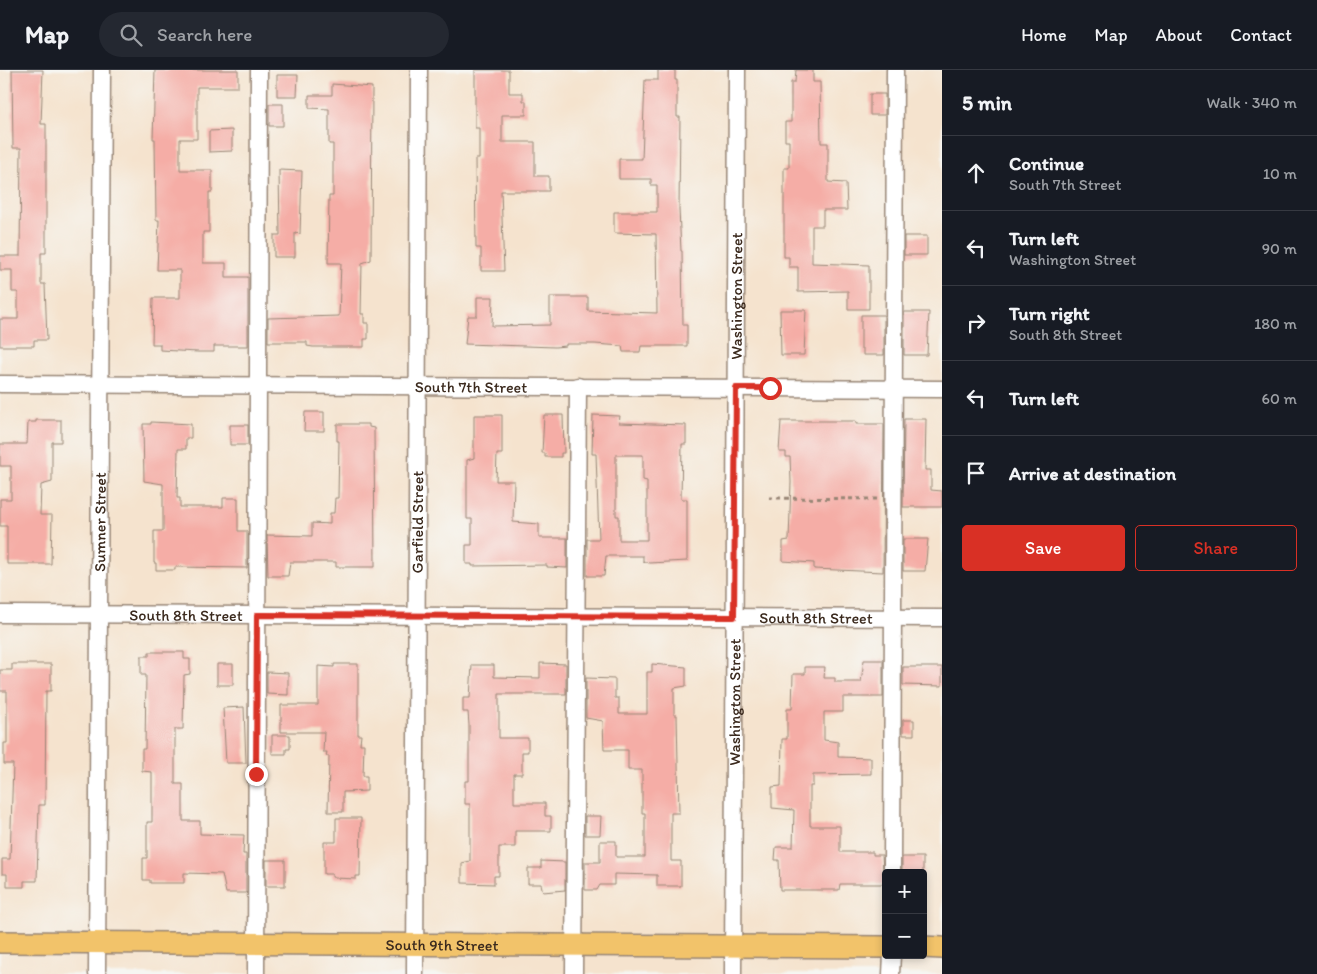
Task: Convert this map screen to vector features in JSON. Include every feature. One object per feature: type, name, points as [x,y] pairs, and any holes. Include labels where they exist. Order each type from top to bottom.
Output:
[{"type":"main road","name":"South 9th Street","points":[[0,942],[882,947]]},
{"type":"main road","points":[[927,947],[942,948]]},
{"type":"street","name":"Sumner Street","points":[[97,974],[102,70]]},
{"type":"street","points":[[256,974],[259,70]]},
{"type":"street","name":"Garfield Street","points":[[415,974],[419,70]]},
{"type":"street","name":"Washington Street","points":[[733,974],[737,70]]},
{"type":"street","points":[[892,869],[895,70]]},
{"type":"street","name":"South 7th Street","points":[[0,384],[942,389]]},
{"type":"street","points":[[574,974],[578,386]]},
{"type":"street","name":"South 8th Street","points":[[0,614],[942,618]]},
{"type":"street","points":[[891,974],[892,959]]},
{"type":"path","points":[[770,498],[894,499]]},
{"type":"building","points":[[12,70],[43,70],[41,124],[46,124],[46,253],[41,253],[41,284],[45,284],[47,340],[34,340],[34,346],[0,346],[0,319],[18,319],[18,292],[12,292],[12,270],[0,270],[0,256],[20,256],[21,148],[13,148]]},
{"type":"building","points":[[155,70],[238,70],[238,87],[197,87],[197,139],[180,139],[180,170],[212,170],[212,192],[209,192],[209,232],[203,232],[203,263],[226,263],[226,277],[248,277],[248,346],[214,346],[214,352],[198,352],[160,350],[160,344],[152,344],[153,298],[180,298],[180,270],[157,270],[159,220],[156,220],[155,139],[153,139]]},
{"type":"building","points":[[475,70],[509,70],[509,93],[523,93],[523,101],[526,101],[526,115],[502,115],[502,142],[535,142],[535,176],[549,176],[549,191],[501,191],[504,271],[481,271],[481,248],[476,248],[475,159],[479,159],[479,128],[475,128]]},
{"type":"building","points":[[658,70],[675,70],[675,80],[677,80],[677,117],[680,117],[679,209],[682,251],[683,325],[687,325],[687,346],[641,346],[640,352],[623,352],[622,346],[595,344],[566,344],[566,346],[555,347],[465,344],[468,316],[477,316],[477,297],[493,297],[492,326],[550,325],[550,297],[588,297],[588,311],[657,313],[656,234],[614,233],[614,212],[657,212],[657,185],[651,185],[651,179],[619,179],[619,159],[642,159],[645,80],[658,80]]},
{"type":"building","points":[[796,70],[813,70],[813,82],[820,82],[821,143],[828,143],[828,182],[846,183],[847,210],[823,210],[823,226],[812,226],[812,263],[869,265],[869,309],[848,309],[848,291],[798,292],[798,267],[789,267],[789,257],[784,257],[784,168],[789,168],[789,141],[785,141],[785,122],[791,122],[791,82],[795,82]]},
{"type":"building","points":[[277,75],[298,75],[297,96],[277,96]]},
{"type":"building","points":[[332,84],[372,87],[371,260],[362,263],[361,314],[364,314],[364,323],[368,323],[368,339],[364,339],[364,347],[313,347],[307,346],[307,342],[268,342],[268,318],[339,316],[341,263],[328,263],[329,196],[333,196],[333,144],[329,144],[329,109],[309,108],[309,95],[332,95]]},
{"type":"building","points":[[870,94],[885,94],[885,115],[870,115]]},
{"type":"building","points":[[269,104],[283,104],[283,126],[269,126]]},
{"type":"building","points":[[232,130],[232,151],[209,152],[209,131]]},
{"type":"building","points":[[279,170],[302,171],[300,234],[295,233],[295,257],[274,257],[274,235],[280,235]]},
{"type":"building","points":[[904,236],[927,236],[927,255],[904,255]]},
{"type":"building","points":[[780,310],[806,310],[804,355],[781,355]]},
{"type":"building","points":[[904,312],[929,312],[927,355],[904,355]]},
{"type":"building","points":[[861,315],[884,315],[884,355],[863,355],[863,349],[861,349]]},
{"type":"building","points":[[305,412],[324,412],[324,431],[304,431]]},
{"type":"building","points":[[474,415],[502,415],[502,454],[497,454],[496,481],[514,481],[513,522],[539,524],[539,538],[567,538],[567,568],[547,567],[547,565],[472,566],[472,564],[466,564],[466,545],[472,545],[472,519],[467,519],[467,460],[474,458]]},
{"type":"building","points":[[544,415],[563,415],[564,453],[561,453],[561,457],[545,457],[545,453],[542,453]]},
{"type":"building","points":[[593,415],[620,416],[619,423],[686,425],[686,444],[682,444],[681,499],[687,499],[687,561],[649,563],[643,561],[643,556],[606,556],[604,576],[587,576],[587,539],[599,539],[596,454],[592,454]],"holes":[[[616,455],[643,455],[643,480],[647,481],[647,540],[619,540],[619,516],[616,516]]]},
{"type":"building","points":[[904,419],[926,419],[925,470],[931,470],[931,490],[942,491],[942,507],[903,507]]},
{"type":"building","points":[[36,420],[61,420],[61,442],[52,442],[52,482],[41,485],[40,515],[52,515],[51,564],[7,564],[7,526],[0,526],[0,499],[11,499],[11,466],[0,466],[0,444],[27,444],[28,422],[36,422]]},
{"type":"building","points":[[781,421],[856,421],[856,424],[884,424],[883,572],[814,569],[814,563],[783,561],[783,541],[789,540],[791,482],[790,457],[786,457],[786,452],[779,452]]},
{"type":"building","points":[[151,422],[191,424],[191,438],[186,438],[186,449],[178,449],[177,498],[180,498],[180,507],[223,507],[223,498],[238,498],[238,531],[247,531],[247,568],[175,567],[175,570],[156,570],[156,563],[154,563],[154,531],[163,531],[163,484],[144,481],[143,424],[151,424]]},
{"type":"building","points":[[337,424],[369,424],[369,427],[374,428],[375,567],[336,567],[336,562],[290,562],[288,576],[268,576],[267,535],[312,536],[312,523],[330,524],[330,513],[334,513],[335,498],[338,498],[339,441],[337,441]]},
{"type":"building","points":[[230,425],[248,425],[248,445],[230,445]]},
{"type":"building","points":[[903,539],[928,539],[925,571],[903,571]]},
{"type":"building","points":[[149,652],[184,652],[184,659],[190,659],[190,674],[184,675],[183,729],[175,729],[175,784],[183,784],[183,821],[200,821],[200,834],[244,835],[243,854],[246,854],[246,893],[226,893],[222,874],[184,873],[184,883],[150,883],[150,880],[143,880],[143,858],[147,858],[147,822],[152,822],[152,772],[142,771],[142,749],[145,749],[146,675],[141,675],[141,656],[149,656]]},
{"type":"building","points":[[864,660],[883,660],[883,697],[843,697],[843,712],[824,712],[824,740],[838,742],[838,757],[871,758],[871,774],[813,775],[813,786],[810,786],[810,826],[840,826],[840,852],[873,852],[873,855],[882,855],[882,884],[840,884],[839,890],[780,890],[779,860],[775,860],[776,847],[793,847],[794,810],[772,808],[772,787],[781,786],[782,739],[787,739],[787,709],[792,709],[793,674],[805,674],[805,667],[825,667],[824,678],[835,678],[835,682],[861,682]]},
{"type":"building","points":[[540,663],[566,664],[566,694],[499,694],[499,738],[528,738],[528,752],[522,752],[522,774],[514,774],[514,803],[545,803],[545,816],[551,816],[551,831],[515,831],[515,847],[499,847],[499,876],[494,876],[494,884],[462,883],[462,863],[470,861],[470,804],[465,804],[465,781],[469,781],[469,725],[468,712],[463,712],[463,698],[470,698],[472,665],[494,665],[494,677],[540,678]]},
{"type":"building","points":[[12,664],[51,664],[51,691],[46,691],[45,805],[39,805],[37,881],[24,881],[24,887],[7,887],[7,874],[2,874],[2,859],[10,859],[13,764],[4,764],[4,743],[7,743],[7,691],[0,691],[0,670],[12,670]]},
{"type":"building","points":[[217,664],[233,664],[233,685],[217,685]]},
{"type":"building","points":[[334,664],[358,664],[358,735],[361,735],[360,744],[364,744],[363,776],[367,776],[367,791],[343,792],[343,812],[328,812],[329,756],[326,756],[327,752],[323,752],[324,732],[281,732],[281,705],[318,705],[318,666],[334,667]]},
{"type":"building","points":[[652,664],[686,667],[686,686],[674,688],[674,715],[677,715],[679,813],[671,813],[671,861],[681,861],[681,886],[657,886],[657,875],[614,874],[614,885],[600,885],[597,890],[585,890],[585,862],[600,862],[600,841],[616,841],[616,857],[645,857],[645,813],[642,813],[642,770],[628,770],[628,750],[604,750],[603,721],[586,718],[586,678],[615,679],[615,698],[619,698],[619,714],[647,714],[647,672],[652,672]]},
{"type":"building","points":[[903,667],[942,667],[942,686],[903,685]]},
{"type":"building","points":[[267,672],[288,673],[288,695],[267,694]]},
{"type":"building","points":[[244,707],[246,763],[226,763],[223,708]]},
{"type":"building","points":[[903,720],[914,720],[914,735],[903,735]]},
{"type":"building","points":[[272,735],[290,735],[290,749],[286,749],[286,754],[272,754]]},
{"type":"building","points":[[585,816],[601,816],[600,835],[585,835]]},
{"type":"building","points":[[336,818],[361,818],[360,876],[356,876],[356,879],[335,878],[332,877],[332,874],[324,874],[324,842],[336,842]]},
{"type":"building","points":[[902,857],[923,857],[923,869],[902,869]]},
{"type":"building","points":[[266,860],[285,860],[285,886],[266,886]]},
{"type":"building","points":[[541,861],[565,862],[565,890],[543,892],[541,884],[528,884],[528,868],[541,868]]},
{"type":"route","points":[[256,774],[257,615],[734,617],[736,388],[770,388]]}]
